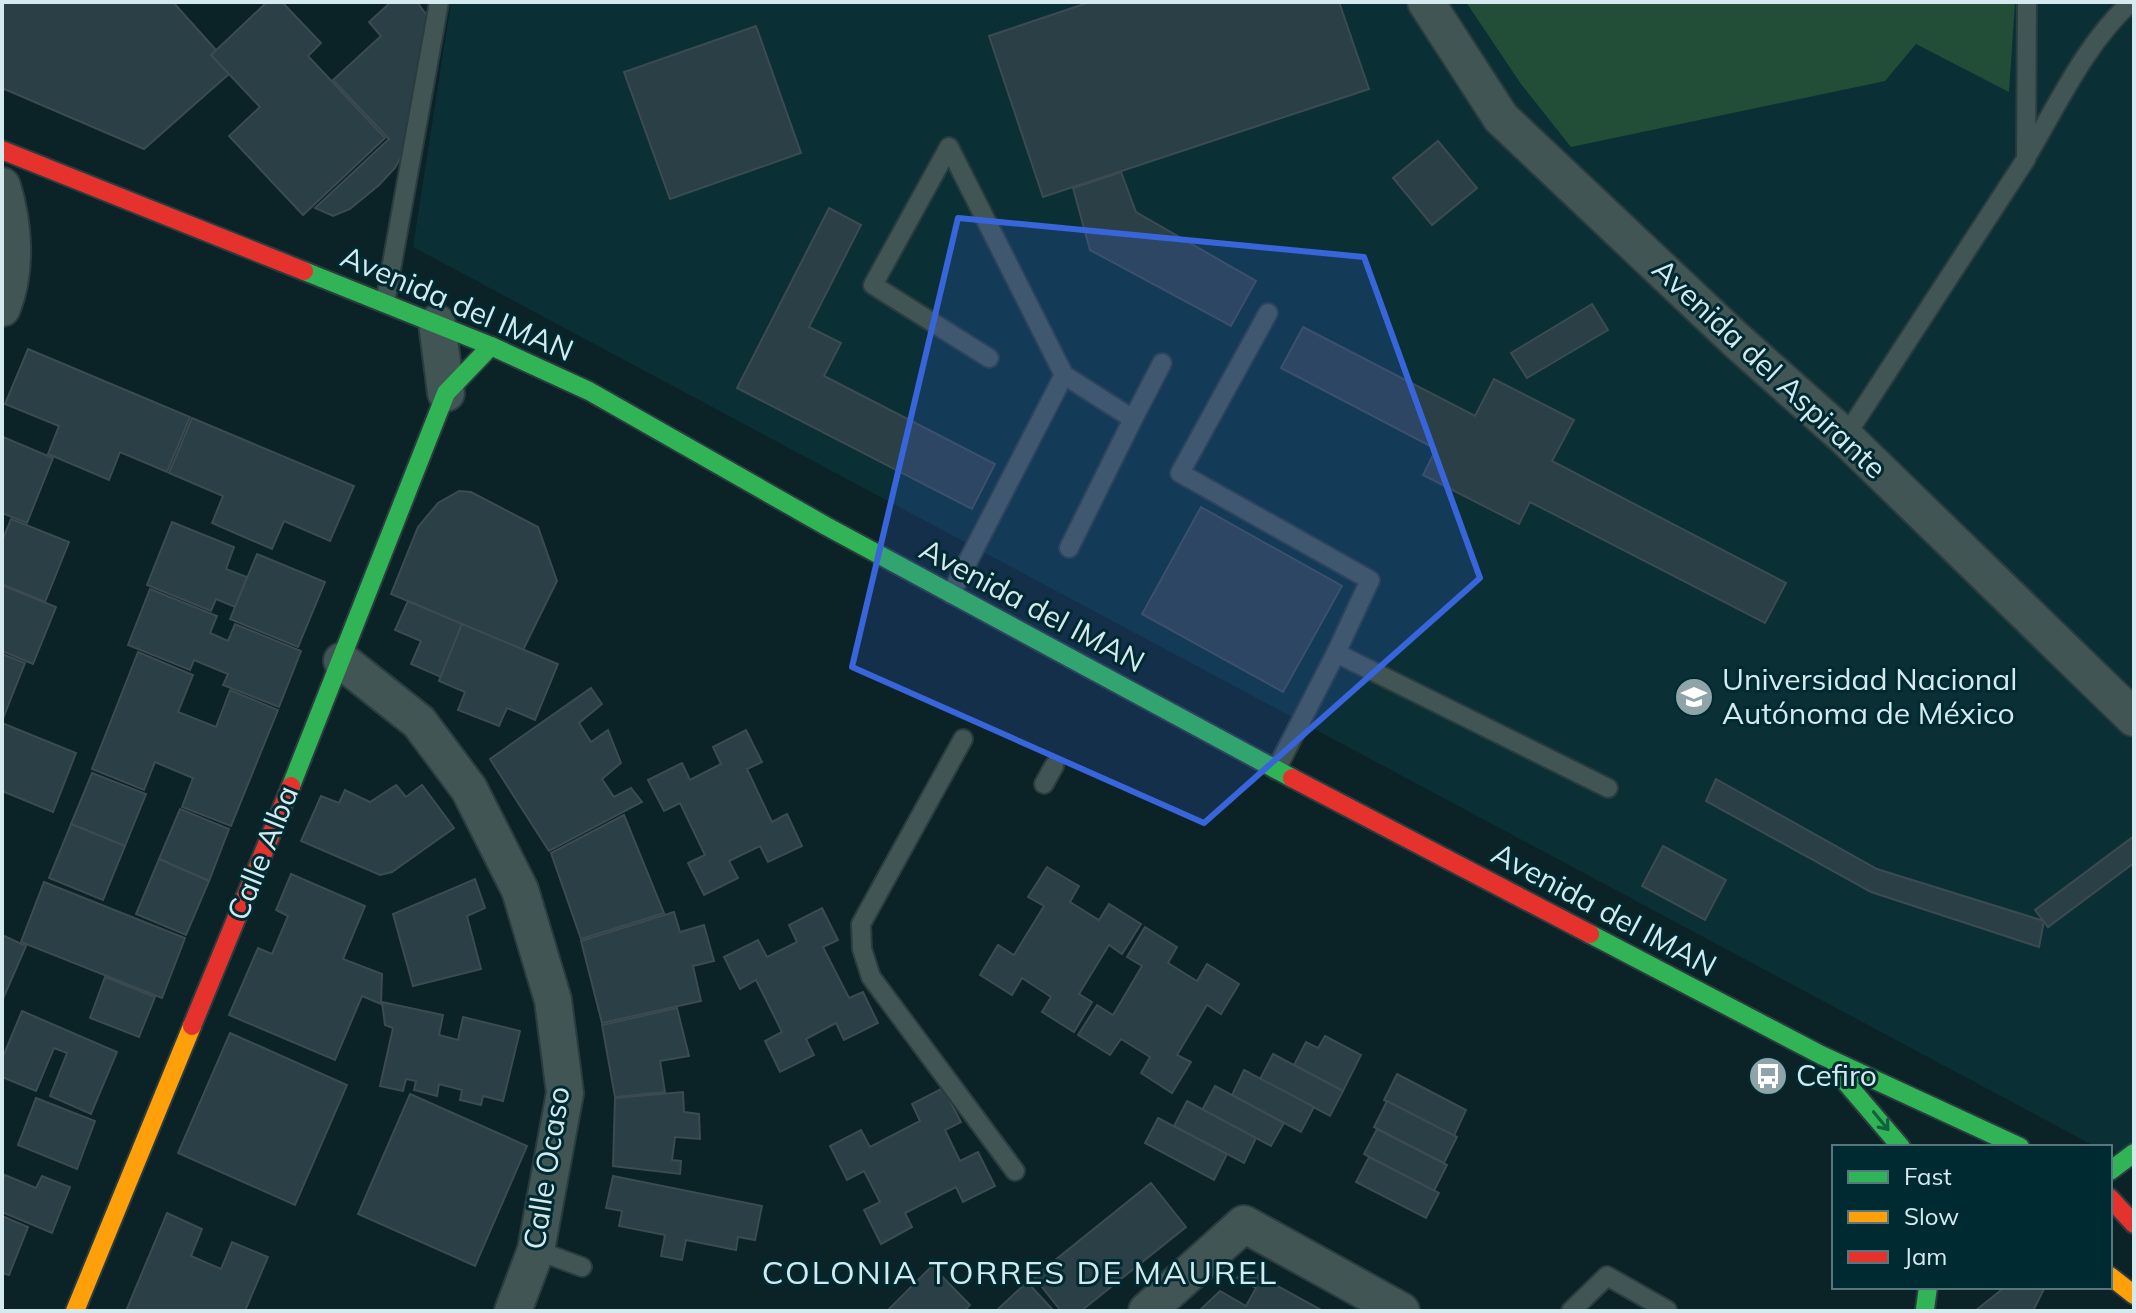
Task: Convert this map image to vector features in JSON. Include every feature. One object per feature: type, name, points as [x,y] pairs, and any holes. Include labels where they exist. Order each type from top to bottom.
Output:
[{"type":"main road","name":"Avenida del IMAN","points":[[2,150],[437,323],[589,391],[826,526],[1276,770],[1821,1055],[2016,1145]]},
{"type":"main road","name":"Calle Alba","points":[[75,1311],[342,661],[446,393],[491,346]]},
{"type":"main road","points":[[1821,1055],[1877,1115],[1900,1145]]},
{"type":"main road","points":[[2112,1170],[2134,1153]]},
{"type":"main road","points":[[2112,1190],[2134,1202]]},
{"type":"main road","points":[[2112,1200],[2134,1224]]},
{"type":"main road","points":[[2112,1278],[2134,1295]]},
{"type":"main road","points":[[1923,1310],[1936,1291]]},
{"type":"street","name":"Avenida del Aspirante","points":[[1426,2],[1501,118],[1735,339],[1845,437],[2134,718]]},
{"type":"street","points":[[2,186],[11,225],[12,255],[10,289],[2,308]]},
{"type":"street","name":"Calle Alba","points":[[437,323],[446,393]]},
{"type":"street","name":"Calle Ocaso","points":[[342,661],[419,722],[469,789],[520,890],[553,1000],[565,1093],[536,1250],[513,1311]]},
{"type":"street","points":[[1147,1311],[1244,1224],[1401,1311]]},
{"type":"lane","points":[[385,303],[439,2]]},
{"type":"lane","points":[[2026,159],[2027,2]]},
{"type":"lane","points":[[1845,437],[2026,159],[2087,55],[2131,2]]},
{"type":"lane","points":[[989,358],[873,285],[949,147],[1064,375],[1133,419]]},
{"type":"lane","points":[[1268,313],[1180,473],[1370,580],[1276,770]]},
{"type":"lane","points":[[1069,548],[1162,363]]},
{"type":"lane","points":[[951,594],[1064,375]]},
{"type":"lane","points":[[1336,653],[1608,788]]},
{"type":"lane","points":[[963,739],[861,924],[862,949],[871,977],[1015,1171]]},
{"type":"lane","points":[[1044,784],[1054,766]]},
{"type":"lane","points":[[536,1250],[582,1267]]},
{"type":"lane","points":[[1571,1311],[1607,1276],[1667,1310]]},
{"type":"highlighted area","points":[[958,218],[1364,257],[1480,578],[1204,823],[852,667]]},
{"type":"shaded area","name":"Universidad Nacional Autónoma de México","points":[[451,2],[2134,2],[2134,1167],[2112,1149],[2112,1145],[2092,1145],[413,247]]},
{"type":"green space","points":[[1466,2],[2015,2],[2009,92],[1916,44],[1885,81],[1571,147],[1521,84]]},
{"type":"building","points":[[2,2],[173,2],[216,50],[211,55],[229,74],[144,149],[2,88]]},
{"type":"building","points":[[267,2],[282,2],[321,43],[308,56],[385,138],[303,215],[229,136],[260,107],[211,55]]},
{"type":"building","points":[[391,2],[417,2],[428,17],[408,143],[395,168],[379,185],[350,209],[333,216],[315,208],[389,139],[333,80],[381,36],[369,22]]},
{"type":"building","points":[[1090,2],[1339,2],[1369,89],[1043,197],[989,36]]},
{"type":"building","points":[[756,26],[801,153],[670,199],[624,72]]},
{"type":"building","points":[[1438,141],[1477,188],[1432,225],[1393,178]]},
{"type":"building","points":[[1121,172],[1136,212],[1256,281],[1231,326],[1090,250],[1073,188]]},
{"type":"building","points":[[829,208],[861,225],[809,327],[841,343],[824,376],[995,464],[972,509],[737,388]]},
{"type":"building","points":[[1592,304],[1608,330],[1527,378],[1511,353]]},
{"type":"building","points":[[1303,327],[1475,416],[1494,379],[1574,420],[1552,461],[1786,583],[1765,623],[1530,502],[1519,524],[1423,475],[1436,449],[1281,368]]},
{"type":"building","points":[[28,349],[190,417],[167,472],[120,452],[109,480],[48,454],[59,426],[5,404]]},
{"type":"building","points":[[192,418],[354,486],[330,541],[284,521],[272,549],[212,523],[223,496],[169,473]]},
{"type":"building","points":[[3,437],[53,458],[27,523],[2,513]]},
{"type":"building","points":[[459,491],[471,492],[538,527],[557,581],[523,650],[391,594],[418,527],[438,503]]},
{"type":"building","points":[[1201,507],[1342,586],[1283,692],[1142,614]]},
{"type":"building","points":[[11,519],[69,542],[45,602],[2,584],[2,541]]},
{"type":"building","points":[[172,522],[234,547],[226,569],[247,577],[235,607],[216,599],[211,611],[147,585]]},
{"type":"building","points":[[257,554],[325,582],[298,647],[230,619]]},
{"type":"building","points":[[2,585],[56,607],[33,664],[2,651]]},
{"type":"building","points":[[150,589],[217,616],[210,633],[228,641],[235,624],[301,651],[279,707],[223,685],[228,674],[194,660],[190,670],[128,645]]},
{"type":"building","points":[[408,601],[462,624],[441,677],[411,664],[421,641],[395,630]]},
{"type":"building","points":[[462,624],[558,664],[535,720],[507,708],[499,726],[458,710],[465,692],[439,681]]},
{"type":"building","points":[[138,652],[193,675],[178,712],[216,727],[230,690],[278,710],[231,826],[182,807],[193,778],[155,762],[144,790],[92,769]]},
{"type":"building","points":[[2,654],[25,663],[2,721]]},
{"type":"building","points":[[591,688],[602,704],[579,723],[591,742],[608,730],[621,763],[602,779],[614,797],[631,788],[642,802],[549,851],[490,759]]},
{"type":"building","points":[[2,723],[76,753],[53,812],[2,791]]},
{"type":"building","points":[[746,730],[762,762],[747,769],[772,822],[787,814],[802,846],[768,862],[760,846],[729,861],[738,878],[704,895],[688,863],[705,855],[680,803],[664,811],[648,780],[682,763],[690,780],[721,764],[713,747]]},
{"type":"building","points":[[92,773],[146,794],[125,846],[71,824]]},
{"type":"building","points":[[1716,779],[1877,869],[2044,921],[2039,947],[1871,892],[1706,801]]},
{"type":"building","points":[[396,785],[406,797],[422,785],[454,828],[392,872],[380,875],[301,841],[321,796],[339,803],[345,790],[370,802]]},
{"type":"building","points":[[180,809],[229,829],[209,881],[159,859]]},
{"type":"building","points":[[624,815],[664,913],[581,939],[551,853]]},
{"type":"building","points":[[71,824],[125,846],[103,900],[49,878]]},
{"type":"building","points":[[2134,836],[2134,863],[2048,927],[2035,910]]},
{"type":"building","points":[[1663,846],[1726,880],[1705,920],[1642,886]]},
{"type":"building","points":[[159,859],[209,881],[186,935],[136,914]]},
{"type":"building","points":[[1047,867],[1079,886],[1070,902],[1099,920],[1109,904],[1141,924],[1122,954],[1109,945],[1079,994],[1092,1002],[1074,1032],[1042,1012],[1051,997],[1022,978],[1012,995],[980,975],[998,945],[1014,955],[1044,906],[1028,897]]},
{"type":"building","points":[[291,874],[365,906],[343,959],[382,974],[381,1004],[362,996],[335,1060],[229,1015],[258,948],[272,954],[288,916],[276,910]]},
{"type":"building","points":[[475,879],[485,908],[467,916],[481,969],[413,986],[393,914]]},
{"type":"building","points":[[44,882],[185,938],[162,998],[21,942]]},
{"type":"building","points":[[822,908],[838,940],[823,947],[849,998],[863,992],[878,1023],[844,1040],[836,1023],[806,1039],[814,1055],[780,1072],[765,1041],[782,1032],[756,980],[740,989],[724,957],[758,940],[767,957],[797,942],[789,925]]},
{"type":"building","points":[[674,912],[680,932],[704,925],[714,961],[693,966],[701,1001],[602,1023],[581,941]]},
{"type":"building","points":[[1145,927],[1177,947],[1168,963],[1197,981],[1207,964],[1239,984],[1221,1014],[1207,1005],[1177,1055],[1191,1062],[1172,1093],[1141,1073],[1150,1057],[1121,1039],[1110,1055],[1078,1035],[1097,1005],[1113,1015],[1142,966],[1127,957]]},
{"type":"building","points":[[2,935],[26,946],[2,1001]]},
{"type":"building","points":[[105,977],[155,997],[139,1037],[90,1018]]},
{"type":"building","points":[[382,1002],[443,1015],[439,1035],[458,1040],[463,1017],[520,1031],[503,1101],[483,1096],[481,1105],[460,1100],[462,1090],[439,1084],[437,1096],[414,1090],[416,1081],[406,1079],[403,1091],[380,1086],[393,1028],[385,1025]]},
{"type":"building","points":[[677,1008],[689,1056],[660,1061],[665,1092],[615,1097],[602,1025]]},
{"type":"building","points":[[22,1011],[117,1052],[91,1114],[50,1096],[67,1053],[54,1048],[36,1091],[2,1077],[2,1059]]},
{"type":"building","points":[[230,1033],[347,1085],[295,1205],[178,1153]]},
{"type":"building","points":[[1325,1036],[1361,1055],[1343,1091],[1294,1065],[1306,1042],[1318,1048]]},
{"type":"building","points":[[1273,1054],[1343,1091],[1330,1116],[1260,1079]]},
{"type":"building","points":[[1244,1070],[1314,1107],[1301,1132],[1232,1095]]},
{"type":"building","points":[[1397,1074],[1466,1110],[1454,1136],[1384,1100]]},
{"type":"building","points":[[1215,1086],[1284,1123],[1271,1146],[1202,1110]]},
{"type":"building","points":[[943,1088],[961,1122],[945,1130],[960,1161],[978,1152],[995,1186],[963,1202],[956,1187],[905,1213],[912,1227],[881,1244],[864,1210],[880,1202],[864,1171],[847,1180],[830,1146],[861,1130],[870,1147],[920,1121],[912,1104]]},
{"type":"building","points":[[683,1092],[684,1112],[699,1114],[700,1139],[675,1137],[672,1160],[681,1161],[680,1174],[613,1166],[615,1098]]},
{"type":"building","points":[[410,1094],[527,1146],[475,1266],[358,1214]]},
{"type":"building","points":[[36,1098],[95,1121],[77,1169],[18,1145]]},
{"type":"building","points":[[1187,1101],[1256,1138],[1244,1163],[1174,1126]]},
{"type":"building","points":[[1387,1101],[1457,1137],[1444,1163],[1374,1127]]},
{"type":"building","points":[[1158,1118],[1227,1154],[1214,1180],[1145,1143]]},
{"type":"building","points":[[1377,1129],[1447,1165],[1434,1191],[1364,1154]]},
{"type":"building","points":[[1369,1157],[1439,1193],[1426,1218],[1356,1182]]},
{"type":"building","points":[[5,1175],[36,1188],[42,1176],[70,1187],[52,1233],[2,1212],[2,1182]]},
{"type":"building","points":[[613,1176],[762,1206],[755,1240],[738,1237],[736,1250],[686,1240],[682,1260],[661,1256],[665,1235],[619,1226],[622,1211],[606,1208]]},
{"type":"building","points":[[1151,1183],[1186,1227],[1081,1311],[1061,1311],[1034,1277]]},
{"type":"building","points":[[167,1213],[202,1229],[191,1256],[221,1269],[232,1242],[268,1257],[245,1311],[126,1311]]},
{"type":"building","points":[[2,1216],[28,1227],[9,1275],[2,1273]]},
{"type":"building","points":[[932,1266],[970,1305],[964,1311],[887,1311]]},
{"type":"building","points":[[1245,1268],[1323,1311],[1199,1311],[1220,1291],[1246,1306],[1256,1288],[1237,1278]]},
{"type":"building","points":[[1027,1282],[1054,1311],[996,1311]]},
{"type":"building","points":[[2002,1289],[2044,1289],[2033,1311],[1975,1311]]},
{"type":"traffic: fast","points":[[304,271],[491,346],[589,391],[826,526],[1292,778]]},
{"type":"traffic: fast","points":[[291,786],[446,393],[491,346]]},
{"type":"traffic: fast","points":[[1590,934],[1821,1055],[2016,1145]]},
{"type":"traffic: fast","points":[[1836,1071],[1899,1145]]},
{"type":"traffic: fast","points":[[2112,1170],[2134,1153]]},
{"type":"traffic: fast","points":[[1925,1309],[1928,1289]]},
{"type":"traffic: slow","points":[[75,1311],[192,1026]]},
{"type":"traffic: slow","points":[[2112,1278],[2134,1295]]},
{"type":"traffic: jam","points":[[2,150],[304,271]]},
{"type":"traffic: jam","points":[[1292,778],[1590,934]]},
{"type":"traffic: jam","points":[[192,1026],[291,786]]},
{"type":"traffic: jam","points":[[2112,1200],[2134,1224]]},
{"type":"place","name":"Universidad Nacional Autónoma de México","points":[[1694,697]]},
{"type":"place","name":"Cefiro","points":[[1768,1076]]},
{"type":"district","name":"COLONIA TORRES DE MAUREL","points":[[1020,1273]]}]
